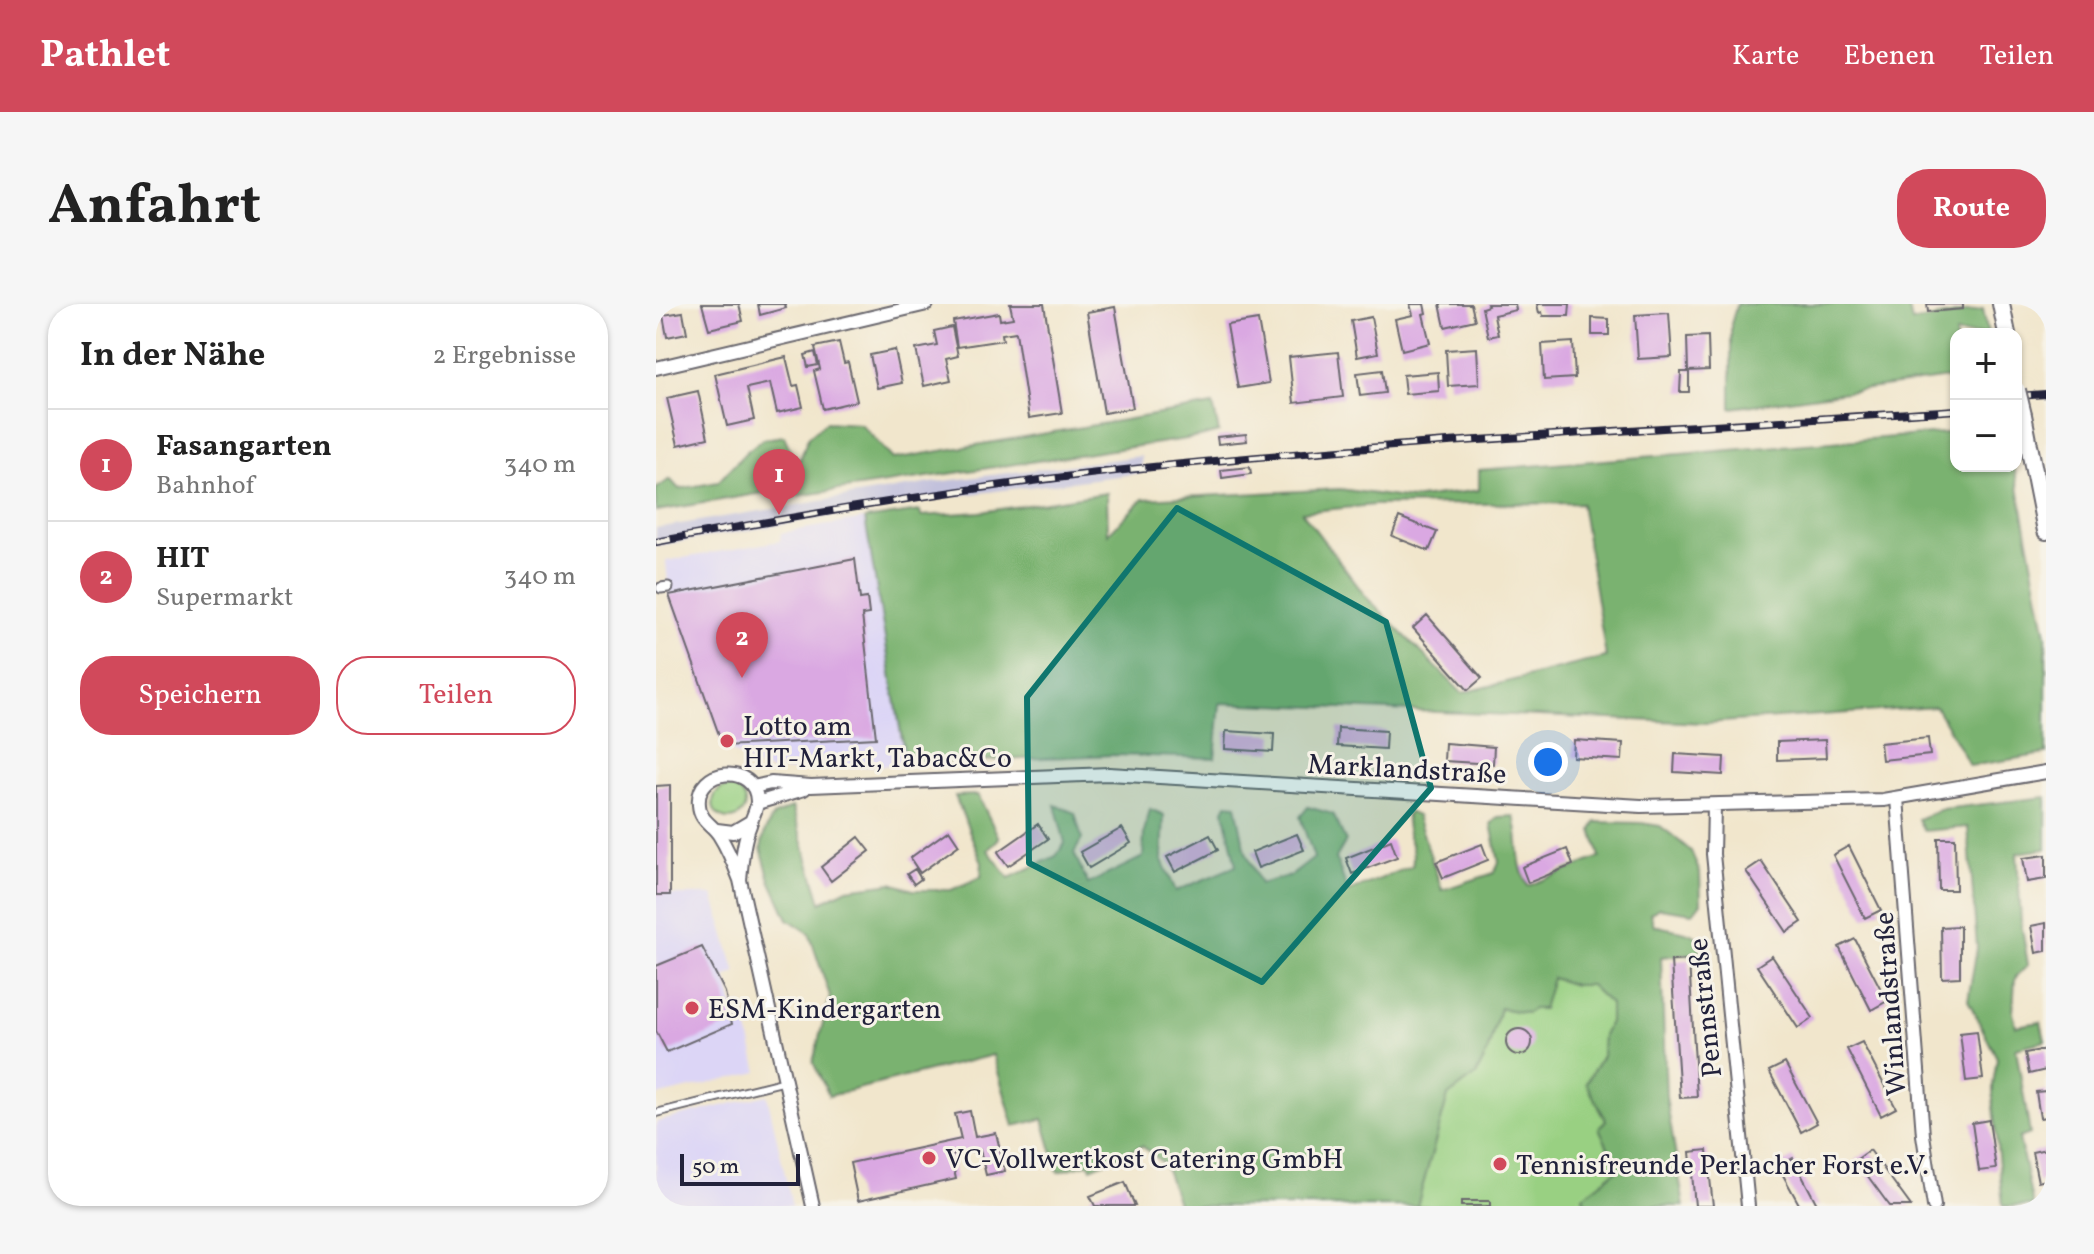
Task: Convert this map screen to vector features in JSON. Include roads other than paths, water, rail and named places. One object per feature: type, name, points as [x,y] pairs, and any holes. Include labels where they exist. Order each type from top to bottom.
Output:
[{"type":"street","points":[[656,368],[927,304]]},
{"type":"street","points":[[2001,304],[2006,328]]},
{"type":"street","points":[[2020,400],[2039,460],[2046,531]]},
{"type":"street","name":"Marklandstraße","points":[[753,787],[771,783],[811,786],[1109,774],[1641,806],[1714,806],[1897,798],[2046,772]]},
{"type":"street","points":[[740,880],[750,822],[757,803],[753,787],[747,780],[733,774],[718,775],[707,782],[699,795],[699,809],[705,822],[717,830],[733,832],[750,822]]},
{"type":"street","name":"Marklandstraße","points":[[757,803],[811,786]]},
{"type":"street","name":"Winlandstraße","points":[[1897,798],[1923,1135],[1934,1206]]},
{"type":"street","name":"Pennstraße","points":[[1714,806],[1713,854],[1748,1206]]},
{"type":"street","points":[[717,830],[740,880],[813,1206]]},
{"type":"lane","points":[[656,1113],[786,1081]]},
{"type":"railway","points":[[2022,396],[2046,394]]},
{"type":"railway","points":[[656,542],[899,500],[1143,468],[1447,442],[1950,410]]},
{"type":"place","name":"Fasangarten","points":[[779,515]]},
{"type":"place","name":"HIT","points":[[742,678]]},
{"type":"place","name":"Lotto am HIT-Markt, Tabac&Co","points":[[727,741]]},
{"type":"place","name":"ESM-Kindergarten","points":[[692,1008]]},
{"type":"place","name":"VC-Vollwertkost Catering GmbH","points":[[929,1158]]},
{"type":"place","name":"Tennisfreunde Perlacher Forst e.V.","points":[[1500,1164]]}]
